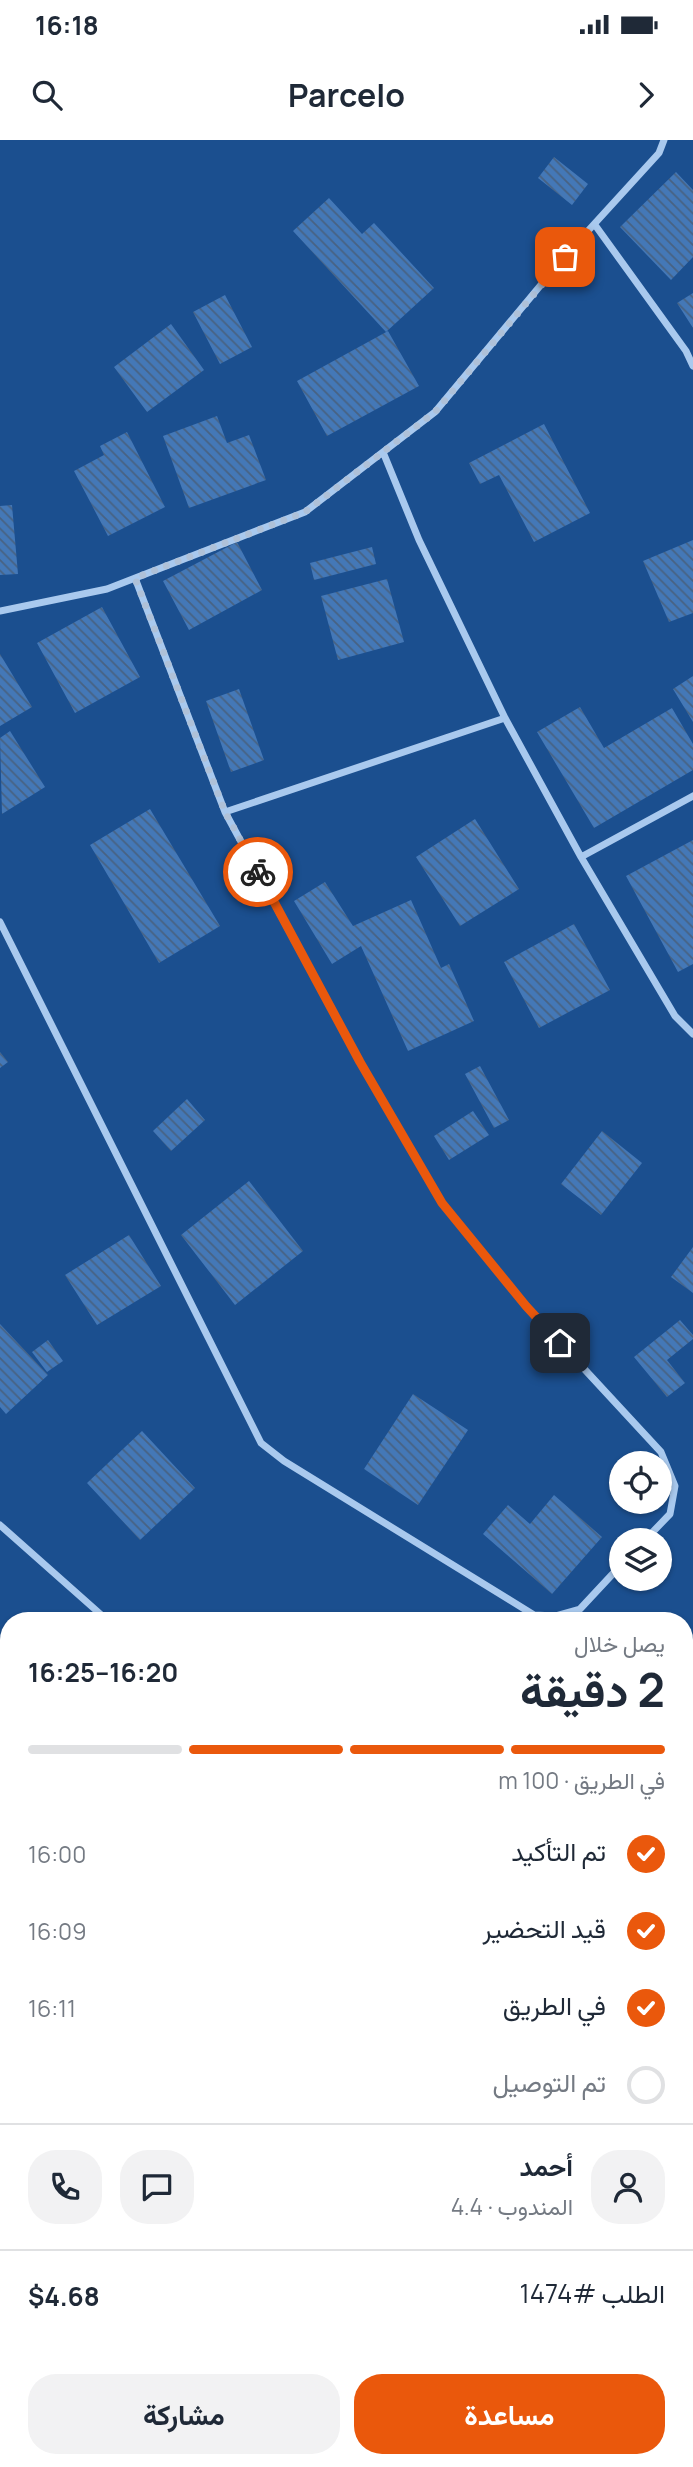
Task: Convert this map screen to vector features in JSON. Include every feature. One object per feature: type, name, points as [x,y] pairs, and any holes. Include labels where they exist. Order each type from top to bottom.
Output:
[{"type":"street","points":[[0,611],[107,589],[305,512],[435,412],[659,153],[664,140]]},
{"type":"street","points":[[595,225],[686,351],[693,366]]},
{"type":"street","points":[[383,452],[419,540],[505,718],[581,857],[676,1016],[693,1034]]},
{"type":"street","points":[[135,578],[225,812],[360,1062],[442,1203],[526,1306],[661,1452],[675,1486],[670,1514],[657,1528]]},
{"type":"street","points":[[225,812],[505,718]]},
{"type":"street","points":[[581,857],[693,796]]},
{"type":"street","points":[[0,922],[261,1443],[284,1461],[529,1612]]},
{"type":"street","points":[[0,1525],[98,1612]]},
{"type":"street","points":[[569,1612],[580,1609],[609,1578]]},
{"type":"building","points":[[554,157],[588,184],[572,205],[538,178]]},
{"type":"building","points":[[676,172],[693,190],[693,257],[671,280],[620,227]]},
{"type":"building","points":[[329,198],[362,234],[374,223],[434,288],[386,332],[293,231]]},
{"type":"building","points":[[693,293],[693,328],[677,303]]},
{"type":"building","points":[[225,295],[252,347],[220,364],[193,312]]},
{"type":"building","points":[[171,324],[204,370],[147,412],[114,367]]},
{"type":"building","points":[[388,331],[419,386],[327,436],[297,381]]},
{"type":"building","points":[[217,416],[227,443],[249,435],[266,480],[189,508],[163,436]]},
{"type":"building","points":[[544,424],[590,513],[534,542],[499,475],[480,484],[469,463]]},
{"type":"building","points":[[127,432],[165,507],[108,536],[74,471],[104,455],[100,446]]},
{"type":"building","points":[[12,505],[18,574],[0,575],[0,506]]},
{"type":"building","points":[[693,540],[693,613],[669,622],[643,561]]},
{"type":"building","points":[[237,542],[262,590],[189,630],[163,581]]},
{"type":"building","points":[[372,547],[376,564],[314,580],[310,563]]},
{"type":"building","points":[[387,579],[404,642],[338,660],[321,596]]},
{"type":"building","points":[[102,607],[140,677],[75,713],[37,643]]},
{"type":"building","points":[[0,654],[32,707],[0,726]]},
{"type":"building","points":[[693,676],[693,722],[673,689]]},
{"type":"building","points":[[239,689],[264,760],[231,772],[206,701]]},
{"type":"building","points":[[580,707],[604,748],[672,708],[693,744],[693,770],[594,828],[537,732]]},
{"type":"building","points":[[10,731],[45,787],[2,814],[0,738]]},
{"type":"building","points":[[150,809],[220,926],[159,963],[90,845]]},
{"type":"building","points":[[475,819],[519,889],[460,926],[416,857]]},
{"type":"building","points":[[693,840],[693,964],[678,972],[626,876]]},
{"type":"building","points":[[325,882],[353,926],[411,900],[441,968],[449,964],[474,1021],[408,1051],[361,946],[332,964],[294,901]]},
{"type":"building","points":[[574,924],[610,990],[539,1028],[504,962]]},
{"type":"building","points":[[0,1052],[8,1062],[0,1068]]},
{"type":"building","points":[[480,1066],[509,1120],[494,1128],[465,1074]]},
{"type":"building","points":[[187,1099],[205,1120],[171,1151],[153,1131]]},
{"type":"building","points":[[473,1111],[489,1135],[449,1160],[434,1136]]},
{"type":"building","points":[[602,1131],[642,1163],[601,1215],[561,1184]]},
{"type":"building","points":[[249,1181],[303,1251],[235,1305],[181,1235]]},
{"type":"building","points":[[129,1235],[161,1286],[97,1325],[65,1275]]},
{"type":"building","points":[[693,1247],[693,1293],[671,1277]]},
{"type":"building","points":[[680,1320],[693,1335],[693,1339],[667,1360],[685,1383],[667,1397],[634,1357]]},
{"type":"building","points":[[0,1324],[48,1375],[6,1414],[0,1407]]},
{"type":"building","points":[[48,1340],[63,1361],[47,1372],[32,1352]]},
{"type":"building","points":[[413,1394],[468,1430],[418,1505],[364,1469]]},
{"type":"building","points":[[142,1431],[195,1488],[140,1540],[87,1483]]},
{"type":"building","points":[[554,1495],[602,1537],[552,1594],[483,1534],[508,1505],[530,1524]]},
{"type":"way so far","points":[[258,872],[225,812],[135,578],[305,512],[435,412],[565,257]]},
{"type":"route","points":[[258,872],[360,1062],[442,1203],[526,1306],[560,1343]]}]
